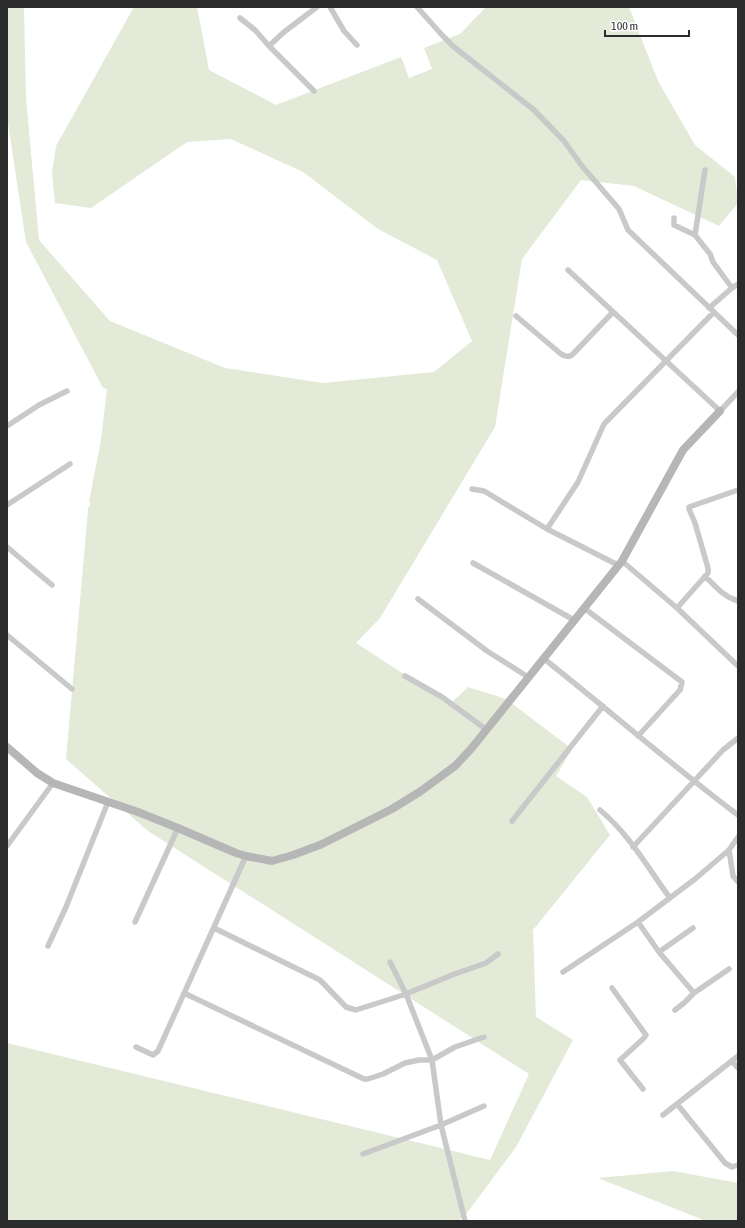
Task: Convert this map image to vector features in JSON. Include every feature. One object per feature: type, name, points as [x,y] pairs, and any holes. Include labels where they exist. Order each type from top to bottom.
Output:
[{"type":"street","points":[[269,46],[284,32],[317,7]]},
{"type":"street","points":[[330,7],[344,31],[357,44]]},
{"type":"street","points":[[417,7],[454,47],[534,110],[564,141],[582,166],[619,209],[628,230],[738,335]]},
{"type":"street","points":[[240,18],[255,30],[314,91]]},
{"type":"street","points":[[695,235],[705,170]]},
{"type":"street","points":[[674,218],[674,225],[695,235],[710,254],[713,262],[732,288]]},
{"type":"street","points":[[568,270],[720,411]]},
{"type":"street","points":[[709,308],[738,284]]},
{"type":"street","points":[[516,316],[566,357],[571,356],[613,312]]},
{"type":"street","points":[[547,529],[578,482],[604,424],[714,312]]},
{"type":"street","points":[[7,426],[39,405],[67,391]]},
{"type":"street","points":[[7,747],[37,773],[53,783],[138,812],[246,856],[272,861],[320,845],[392,809],[454,766],[487,730],[620,563],[683,450],[738,392]]},
{"type":"street","points":[[7,505],[70,464]]},
{"type":"street","points":[[472,489],[484,491],[547,529],[620,563],[677,608],[738,666]]},
{"type":"street","points":[[677,608],[708,573],[696,523],[689,507],[738,490]]},
{"type":"street","points":[[7,548],[52,585]]},
{"type":"street","points":[[473,563],[574,620]]},
{"type":"street","points":[[705,576],[730,599],[738,601]]},
{"type":"street","points":[[418,599],[487,651],[528,677]]},
{"type":"street","points":[[584,608],[682,682],[680,690],[638,736]]},
{"type":"street","points":[[7,635],[72,689]]},
{"type":"street","points":[[544,658],[694,781],[737,813]]},
{"type":"street","points":[[405,676],[442,697],[487,730]]},
{"type":"street","points":[[512,822],[603,706]]},
{"type":"street","points":[[633,847],[723,750],[738,738]]},
{"type":"street","points":[[7,846],[53,783]]},
{"type":"street","points":[[48,946],[66,907],[108,802]]},
{"type":"street","points":[[600,810],[625,834],[670,898]]},
{"type":"street","points":[[135,922],[178,828]]},
{"type":"street","points":[[563,972],[638,922],[695,879],[729,850],[738,837]]},
{"type":"street","points":[[729,850],[733,876],[738,882]]},
{"type":"street","points":[[136,1047],[154,1055],[156,1054],[246,856]]},
{"type":"street","points":[[638,922],[659,952],[694,993]]},
{"type":"street","points":[[214,928],[320,980],[343,1004],[356,1010],[406,994],[486,963],[498,954]]},
{"type":"street","points":[[659,952],[694,928]]},
{"type":"street","points":[[390,962],[406,994],[432,1060],[441,1125],[465,1221]]},
{"type":"street","points":[[675,1010],[694,993],[729,969]]},
{"type":"street","points":[[612,988],[646,1034],[644,1038],[622,1056],[620,1060],[644,1089]]},
{"type":"street","points":[[184,993],[364,1079],[383,1074],[405,1063],[418,1060],[432,1060],[455,1048],[484,1037]]},
{"type":"street","points":[[664,1115],[738,1056]]},
{"type":"street","points":[[732,1061],[738,1068]]},
{"type":"street","points":[[677,1104],[725,1163],[732,1167],[738,1165]]},
{"type":"street","points":[[363,1154],[441,1125],[484,1106]]},
{"type":"green space","points":[[7,7],[24,7],[26,98],[39,240],[110,321],[225,368],[323,383],[434,372],[472,341],[437,260],[378,229],[303,172],[231,139],[187,142],[91,208],[55,203],[52,173],[56,146],[134,7],[197,7],[209,70],[276,105],[401,57],[409,78],[432,69],[424,48],[460,34],[486,7],[629,7],[658,81],[695,145],[735,177],[738,203],[719,226],[634,186],[581,180],[522,259],[495,427],[380,618],[356,643],[450,704],[468,687],[506,699],[572,749],[556,776],[587,797],[610,835],[533,930],[536,1017],[573,1040],[516,1147],[467,1213],[458,1221],[7,1221],[7,1043],[490,1160],[529,1074],[148,831],[66,759],[88,507],[90,507],[89,502],[101,440],[107,389],[103,388],[26,242],[7,117]]},
{"type":"green space","points":[[673,1171],[738,1183],[738,1221],[706,1221],[598,1178]]}]
